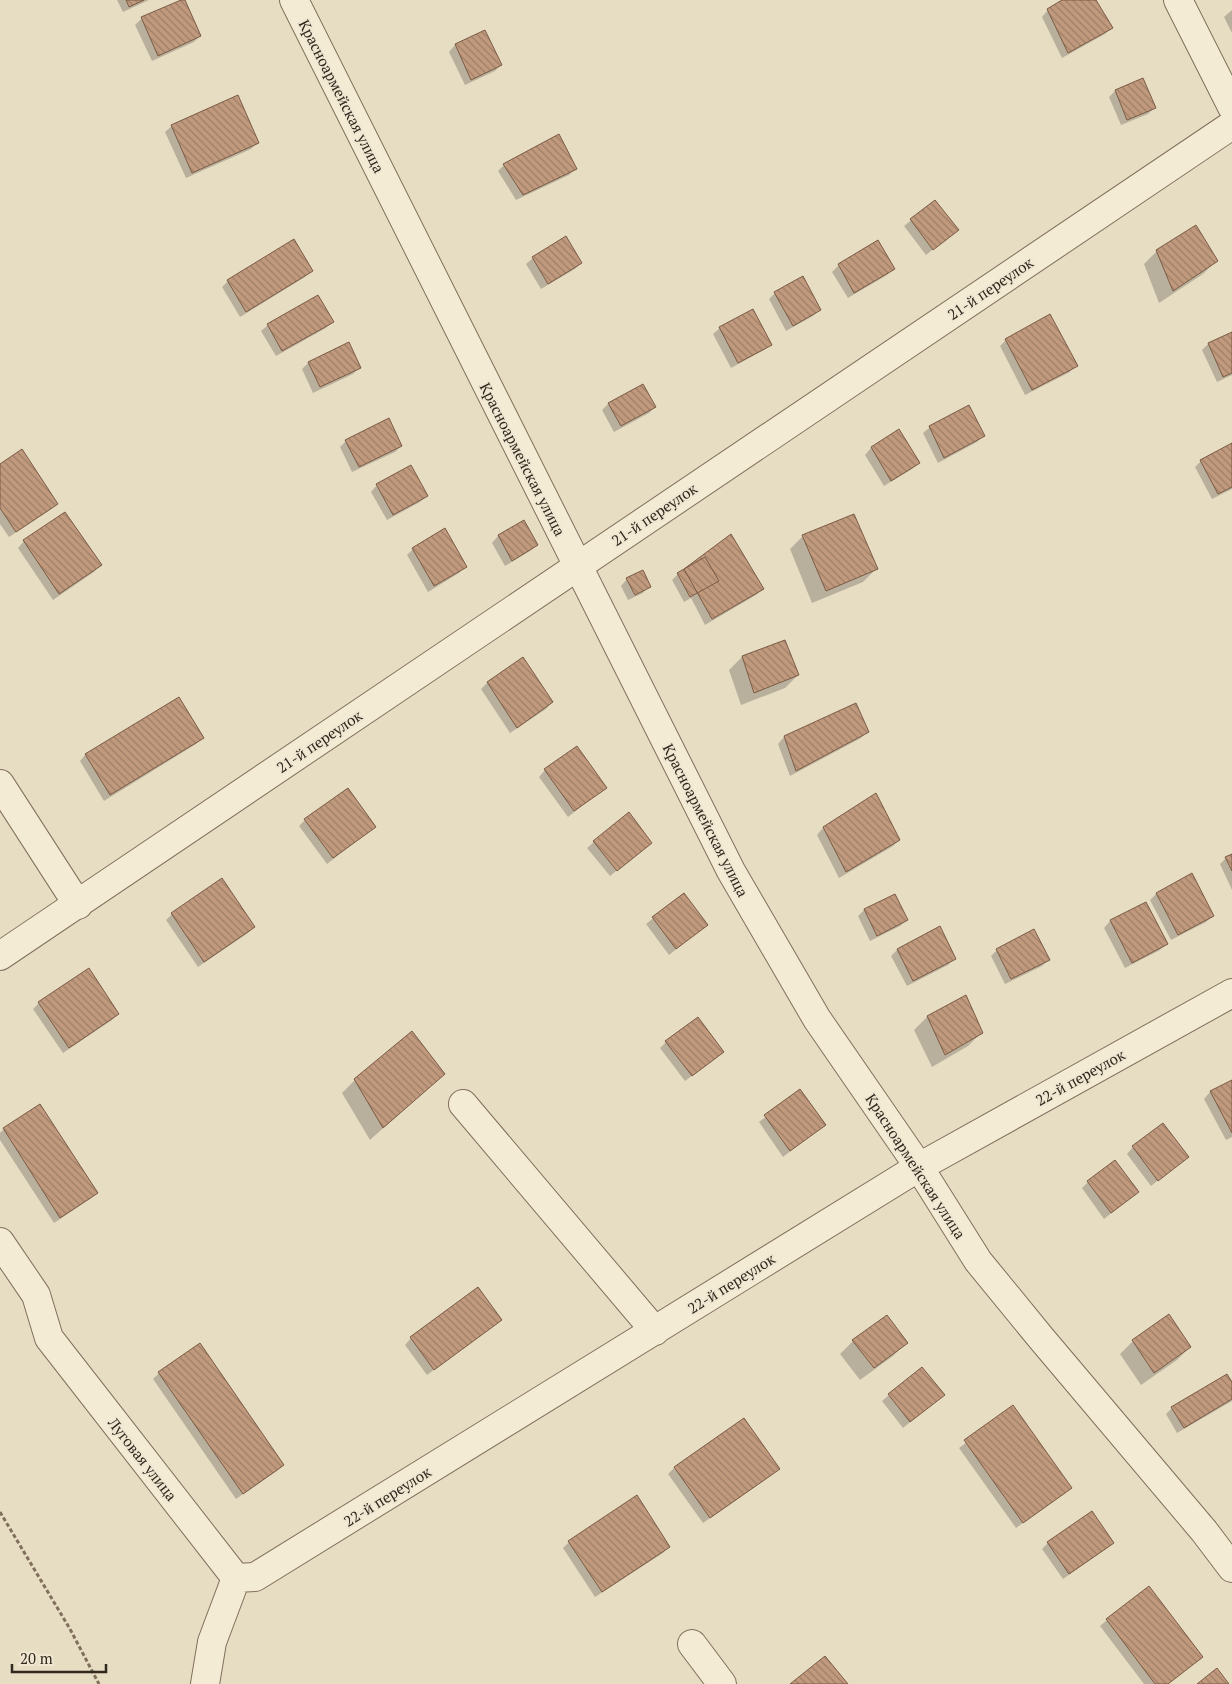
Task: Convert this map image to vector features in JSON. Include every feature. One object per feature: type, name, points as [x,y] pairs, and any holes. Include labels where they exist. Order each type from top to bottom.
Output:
[{"type":"street","name":"Красноармейская улица","points":[[294,0],[576,566],[731,871],[817,1019],[919,1167],[978,1261],[1204,1531],[1232,1568]]},
{"type":"street","points":[[1178,0],[1232,107]]},
{"type":"street","name":"21-й переулок","points":[[0,956],[1232,125]]},
{"type":"street","points":[[0,784],[78,905]]},
{"type":"street","name":"22-й переулок","points":[[236,1578],[256,1577],[919,1167],[1232,993]]},
{"type":"street","points":[[463,1104],[655,1331]]},
{"type":"street","name":"Луговая улица","points":[[0,1242],[36,1295],[48,1338],[236,1578]]},
{"type":"street","points":[[205,1684],[212,1642],[236,1578]]},
{"type":"street","points":[[692,1644],[722,1684]]},
{"type":"path","points":[[0,1512],[70,1629],[98,1684]]},
{"type":"building","points":[[126,0],[144,0],[129,7]]},
{"type":"building","points":[[185,0],[201,36],[158,56],[141,17]]},
{"type":"building","points":[[1062,0],[1096,0],[1113,28],[1068,53],[1047,9]]},
{"type":"building","points":[[485,30],[502,65],[471,80],[455,44]]},
{"type":"building","points":[[1143,78],[1156,108],[1127,120],[1115,90]]},
{"type":"building","points":[[238,95],[259,143],[192,173],[171,125]]},
{"type":"building","points":[[559,134],[577,169],[523,195],[503,164]]},
{"type":"building","points":[[935,200],[959,230],[933,250],[910,219]]},
{"type":"building","points":[[1196,225],[1218,261],[1173,291],[1156,250]]},
{"type":"building","points":[[566,236],[582,263],[548,284],[532,257]]},
{"type":"building","points":[[294,239],[313,271],[246,312],[227,280]]},
{"type":"building","points":[[878,240],[895,269],[854,293],[838,264]]},
{"type":"building","points":[[803,276],[821,310],[793,326],[774,292]]},
{"type":"building","points":[[318,295],[334,322],[282,351],[267,324]]},
{"type":"building","points":[[753,309],[772,345],[738,363],[719,327]]},
{"type":"building","points":[[1050,314],[1078,366],[1032,390],[1005,339]]},
{"type":"building","points":[[1232,332],[1232,373],[1223,377],[1208,343]]},
{"type":"building","points":[[349,342],[361,368],[320,387],[308,362]]},
{"type":"building","points":[[643,384],[656,407],[621,426],[608,403]]},
{"type":"building","points":[[969,405],[985,436],[944,458],[929,426]]},
{"type":"building","points":[[389,418],[402,446],[359,467],[345,440]]},
{"type":"building","points":[[899,429],[920,463],[891,481],[871,447]]},
{"type":"building","points":[[1232,443],[1232,487],[1218,494],[1200,460]]},
{"type":"building","points":[[22,449],[58,504],[16,532],[0,508],[0,464]]},
{"type":"building","points":[[411,465],[428,496],[393,515],[376,484]]},
{"type":"building","points":[[65,512],[102,565],[59,594],[23,540]]},
{"type":"building","points":[[854,514],[878,569],[826,591],[802,535]]},
{"type":"building","points":[[524,520],[538,545],[512,561],[498,535]]},
{"type":"building","points":[[445,528],[467,567],[434,586],[412,548]]},
{"type":"building","points":[[731,534],[764,589],[712,619],[684,569]]},
{"type":"building","points":[[705,557],[719,581],[690,597],[677,573]]},
{"type":"building","points":[[643,570],[651,587],[635,595],[626,578]]},
{"type":"building","points":[[785,640],[799,675],[754,693],[742,656]]},
{"type":"building","points":[[523,657],[553,702],[517,728],[487,682]]},
{"type":"building","points":[[179,697],[204,738],[110,795],[85,754]]},
{"type":"building","points":[[856,703],[869,732],[796,771],[784,736]]},
{"type":"building","points":[[577,746],[607,788],[574,811],[544,769]]},
{"type":"building","points":[[348,788],[376,827],[333,858],[304,819]]},
{"type":"building","points":[[876,793],[900,840],[846,872],[823,827]]},
{"type":"building","points":[[629,812],[652,843],[617,871],[593,841]]},
{"type":"building","points":[[1232,854],[1232,871],[1225,857]]},
{"type":"building","points":[[1192,873],[1214,916],[1178,935],[1156,893]]},
{"type":"building","points":[[222,878],[255,927],[204,962],[171,913]]},
{"type":"building","points":[[684,893],[708,925],[676,949],[652,917]]},
{"type":"building","points":[[895,894],[908,920],[877,936],[864,909]]},
{"type":"building","points":[[1146,902],[1168,944],[1132,963],[1110,920]]},
{"type":"building","points":[[940,926],[956,959],[913,981],[897,949]]},
{"type":"building","points":[[1034,929],[1050,960],[1011,979],[996,949]]},
{"type":"building","points":[[89,968],[119,1014],[69,1048],[38,1002]]},
{"type":"building","points":[[966,995],[983,1033],[945,1055],[927,1016]]},
{"type":"building","points":[[698,1017],[724,1052],[692,1076],[665,1041]]},
{"type":"building","points":[[412,1031],[445,1074],[383,1128],[354,1079]]},
{"type":"building","points":[[1232,1080],[1232,1133],[1210,1091]]},
{"type":"building","points":[[800,1089],[826,1125],[790,1151],[764,1115]]},
{"type":"building","points":[[40,1104],[98,1193],[60,1218],[3,1128]]},
{"type":"building","points":[[1163,1123],[1189,1157],[1158,1181],[1132,1146]]},
{"type":"building","points":[[1115,1160],[1139,1192],[1111,1213],[1087,1181]]},
{"type":"building","points":[[478,1287],[502,1320],[434,1370],[410,1337]]},
{"type":"building","points":[[1169,1314],[1191,1347],[1154,1373],[1132,1340]]},
{"type":"building","points":[[887,1315],[908,1343],[874,1368],[852,1340]]},
{"type":"building","points":[[200,1343],[284,1465],[243,1494],[158,1372]]},
{"type":"building","points":[[922,1367],[945,1395],[910,1422],[888,1394]]},
{"type":"building","points":[[1227,1374],[1232,1382],[1232,1399],[1184,1428],[1171,1407]]},
{"type":"building","points":[[1013,1405],[1072,1488],[1023,1523],[964,1440]]},
{"type":"building","points":[[744,1418],[780,1469],[710,1518],[674,1467]]},
{"type":"building","points":[[637,1495],[670,1547],[602,1592],[568,1541]]},
{"type":"building","points":[[1092,1511],[1114,1543],[1069,1574],[1047,1542]]},
{"type":"building","points":[[1149,1586],[1203,1657],[1168,1684],[1155,1684],[1106,1619]]},
{"type":"building","points":[[825,1656],[848,1684],[790,1684]]},
{"type":"building","points":[[1217,1668],[1229,1684],[1197,1684]]}]
